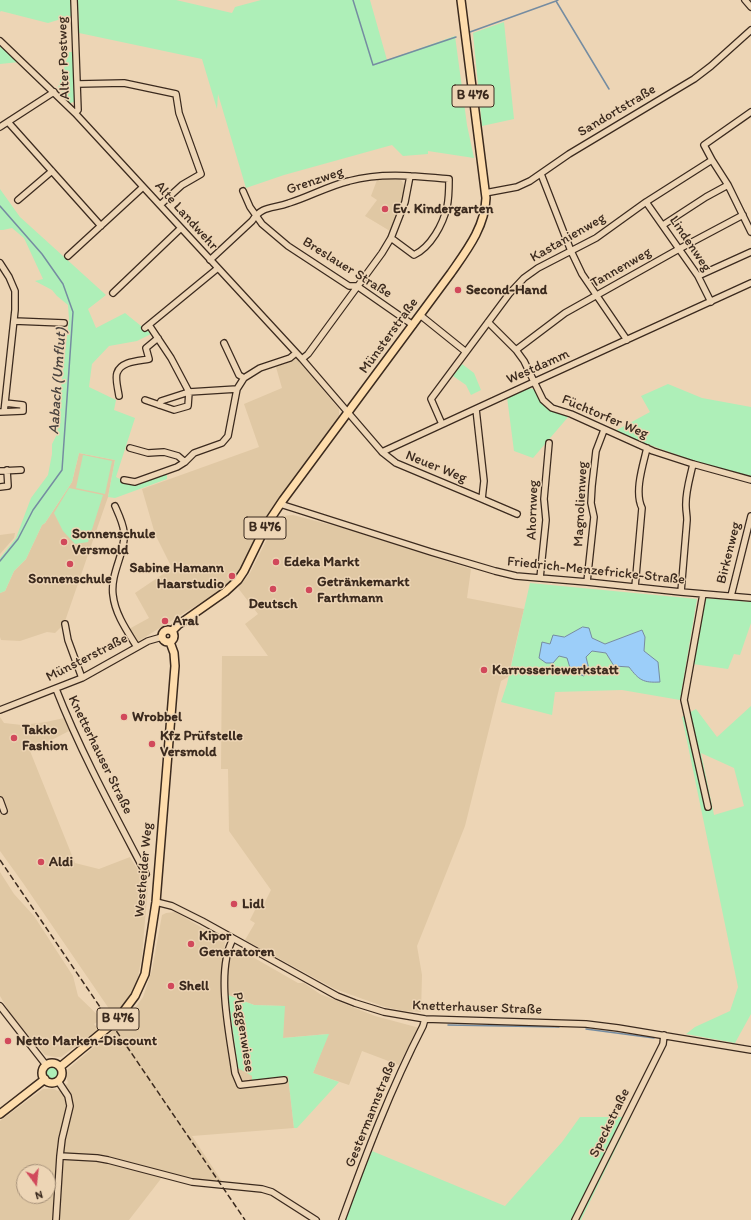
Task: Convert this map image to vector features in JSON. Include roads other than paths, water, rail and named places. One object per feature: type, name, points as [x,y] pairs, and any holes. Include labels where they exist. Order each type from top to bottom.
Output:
[{"type":"main road","name":"Münsterstraße","points":[[172,631],[178,624],[225,592],[238,580],[267,524],[280,504],[420,315],[474,238],[481,224],[485,211],[485,193],[461,0]]},
{"type":"main road","points":[[169,630],[172,631],[174,637],[170,642],[165,641],[162,637],[163,633],[169,630]]},
{"type":"main road","name":"Westheider Weg","points":[[60,1067],[114,1023],[126,1009],[140,988],[146,969],[156,902],[175,666],[174,653],[170,642]]},
{"type":"main road","points":[[55,1063],[60,1067],[62,1076],[58,1081],[51,1083],[44,1079],[42,1074],[46,1066],[55,1063]]},
{"type":"main road","points":[[0,1114],[44,1079]]},
{"type":"street","name":"Alter Postweg","points":[[74,0],[78,84],[78,110],[75,113]]},
{"type":"street","points":[[745,0],[751,7]]},
{"type":"street","name":"Sandortstraße","points":[[485,193],[517,187],[541,174],[570,154],[694,79],[711,66],[751,30]]},
{"type":"street","name":"Alte Landwehr","points":[[0,41],[75,113],[302,359],[348,413]]},
{"type":"street","points":[[78,84],[124,83],[176,94],[179,113],[201,174],[182,185],[160,205]]},
{"type":"street","points":[[0,127],[54,92]]},
{"type":"street","points":[[751,112],[704,145],[728,185],[751,232]]},
{"type":"street","points":[[8,122],[101,226]]},
{"type":"street","name":"Kastanienweg","points":[[442,424],[431,398],[509,294],[524,278],[538,268],[596,238],[646,202],[712,160]]},
{"type":"street","points":[[18,200],[52,171]]},
{"type":"street","points":[[541,174],[571,251],[582,274],[627,340]]},
{"type":"street","name":"Grenzweg","points":[[210,260],[262,210],[288,204],[349,181],[382,176],[410,176],[449,179],[447,208],[436,234],[422,251],[414,255],[391,238]]},
{"type":"street","points":[[302,359],[308,354],[382,253],[391,238],[405,202],[410,176]]},
{"type":"street","points":[[663,225],[706,197],[728,185]]},
{"type":"street","points":[[68,256],[143,187]]},
{"type":"street","name":"Breslauer Straße","points":[[243,191],[250,207],[262,224],[288,246],[349,286],[357,286],[413,324]]},
{"type":"street","name":"Lindenweg","points":[[646,202],[698,276],[711,302]]},
{"type":"street","name":"Tannenweg","points":[[516,350],[566,313],[679,249],[743,215]]},
{"type":"street","points":[[113,293],[181,228]]},
{"type":"street","points":[[698,276],[751,252]]},
{"type":"street","points":[[0,263],[9,277],[15,291],[14,321],[5,403],[2,412],[23,412],[23,405],[5,403]]},
{"type":"street","points":[[145,400],[174,410],[188,406],[189,392],[171,358],[158,338],[147,327],[218,268]]},
{"type":"street","name":"Westdamm","points":[[382,452],[751,283]]},
{"type":"street","points":[[420,315],[466,352]]},
{"type":"street","points":[[14,321],[64,322]]},
{"type":"street","name":"Füchtorfer Weg","points":[[488,322],[516,350],[524,362],[543,400],[552,408],[571,414],[647,448],[693,464],[751,480]]},
{"type":"street","points":[[119,396],[116,374],[119,369],[127,363],[149,359],[146,348],[158,338]]},
{"type":"street","points":[[224,343],[239,374],[244,378]]},
{"type":"street","points":[[124,480],[135,482],[177,467],[185,462],[194,453],[222,443],[228,436],[237,389],[244,378],[260,368],[290,358],[296,353]]},
{"type":"street","points":[[159,405],[161,401],[189,392],[237,389]]},
{"type":"street","name":"Neuer Weg","points":[[476,408],[484,481],[482,499]]},
{"type":"street","points":[[348,413],[382,452]]},
{"type":"street","name":"Magnolienweg","points":[[587,582],[594,517],[591,503],[592,486],[596,451],[604,430]]},
{"type":"street","name":"Ahornweg","points":[[540,578],[546,520],[544,499],[549,443]]},
{"type":"street","points":[[130,448],[148,453],[164,452],[178,456],[185,462]]},
{"type":"street","points":[[635,587],[642,508],[639,502],[641,473],[647,448]]},
{"type":"street","name":"Neuer Weg","points":[[382,452],[396,464],[517,514]]},
{"type":"street","points":[[681,592],[688,512],[686,507],[687,487],[693,464]]},
{"type":"street","points":[[0,486],[8,486],[8,470]]},
{"type":"street","points":[[0,471],[21,470]]},
{"type":"street","name":"Friedrich-Menzefricke-Straße","points":[[280,504],[495,572],[516,576],[751,598]]},
{"type":"street","points":[[115,506],[124,533],[124,543],[113,578],[112,594],[118,614],[137,647]]},
{"type":"street","name":"Birkenweg","points":[[731,596],[751,516]]},
{"type":"street","points":[[703,594],[684,700],[708,807]]},
{"type":"street","points":[[65,624],[68,640],[82,678]]},
{"type":"street","name":"Münsterstraße","points":[[0,710],[82,678],[137,647],[162,637]]},
{"type":"street","name":"Knetterhauser Straße","points":[[56,689],[66,717],[82,751],[146,874]]},
{"type":"street","points":[[0,800],[4,810]]},
{"type":"street","name":"Knetterhauser Straße","points":[[156,902],[172,906],[233,938],[320,987],[355,1003],[384,1012],[425,1019],[586,1024],[751,1050]]},
{"type":"street","name":"Plaggenwiese","points":[[233,938],[228,950],[224,987],[235,1072],[240,1085],[284,1080]]},
{"type":"street","points":[[1,1009],[46,1066]]},
{"type":"street","name":"Gestermannstraße","points":[[342,1220],[366,1154],[403,1066],[425,1019]]},
{"type":"street","name":"Speckstraße","points":[[575,1220],[663,1044],[664,1036]]},
{"type":"street","points":[[56,1220],[62,1139],[70,1106],[68,1096],[58,1081]]},
{"type":"street","points":[[60,1156],[102,1159],[192,1182],[262,1189],[272,1192],[316,1220]]},
{"type":"water","points":[[583,627],[589,628],[592,638],[605,644],[642,630],[645,637],[644,651],[658,662],[660,682],[649,682],[642,680],[629,667],[614,666],[606,653],[592,651],[586,657],[589,669],[584,676],[571,671],[567,658],[559,656],[553,663],[546,663],[539,658],[542,642],[550,644],[553,635],[564,637]]},
{"type":"waterway","points":[[353,0],[373,65],[456,37]]},
{"type":"waterway","points":[[558,0],[556,1],[609,89]]},
{"type":"waterway","points":[[470,32],[556,1]]},
{"type":"waterway","name":"Aabach (Umflut)","points":[[0,206],[42,254],[63,284],[73,312],[62,470],[33,510],[18,539],[0,561]]},
{"type":"waterway","points":[[448,1025],[559,1027]]},
{"type":"waterway","points":[[586,1029],[654,1038]]},
{"type":"railway","points":[[0,860],[245,1220]]},
{"type":"place","name":"Ev. Kindergarten","points":[[385,209]]},
{"type":"place","name":"Second-Hand","points":[[458,290]]},
{"type":"place","name":"Sonnenschule Versmold","points":[[64,542]]},
{"type":"place","name":"Edeka Markt","points":[[276,562]]},
{"type":"place","name":"Sonnenschule","points":[[70,564]]},
{"type":"place","name":"Sabine Hamann Haarstudio","points":[[232,576]]},
{"type":"place","name":"Deutsch","points":[[273,589]]},
{"type":"place","name":"Getränkemarkt Farthmann","points":[[309,590]]},
{"type":"place","name":"Aral","points":[[165,621]]},
{"type":"place","name":"Karrosseriewerkstatt","points":[[484,670]]},
{"type":"place","name":"Wrobbel","points":[[124,717]]},
{"type":"place","name":"Takko Fashion","points":[[14,738]]},
{"type":"place","name":"Kfz Prüfstelle Versmold","points":[[152,744]]},
{"type":"place","name":"Aldi","points":[[41,862]]},
{"type":"place","name":"Lidl","points":[[234,904]]},
{"type":"place","name":"Kipor Generatoren","points":[[191,944]]},
{"type":"place","name":"Shell","points":[[171,986]]},
{"type":"place","name":"Netto Marken-Discount","points":[[8,1041]]}]
